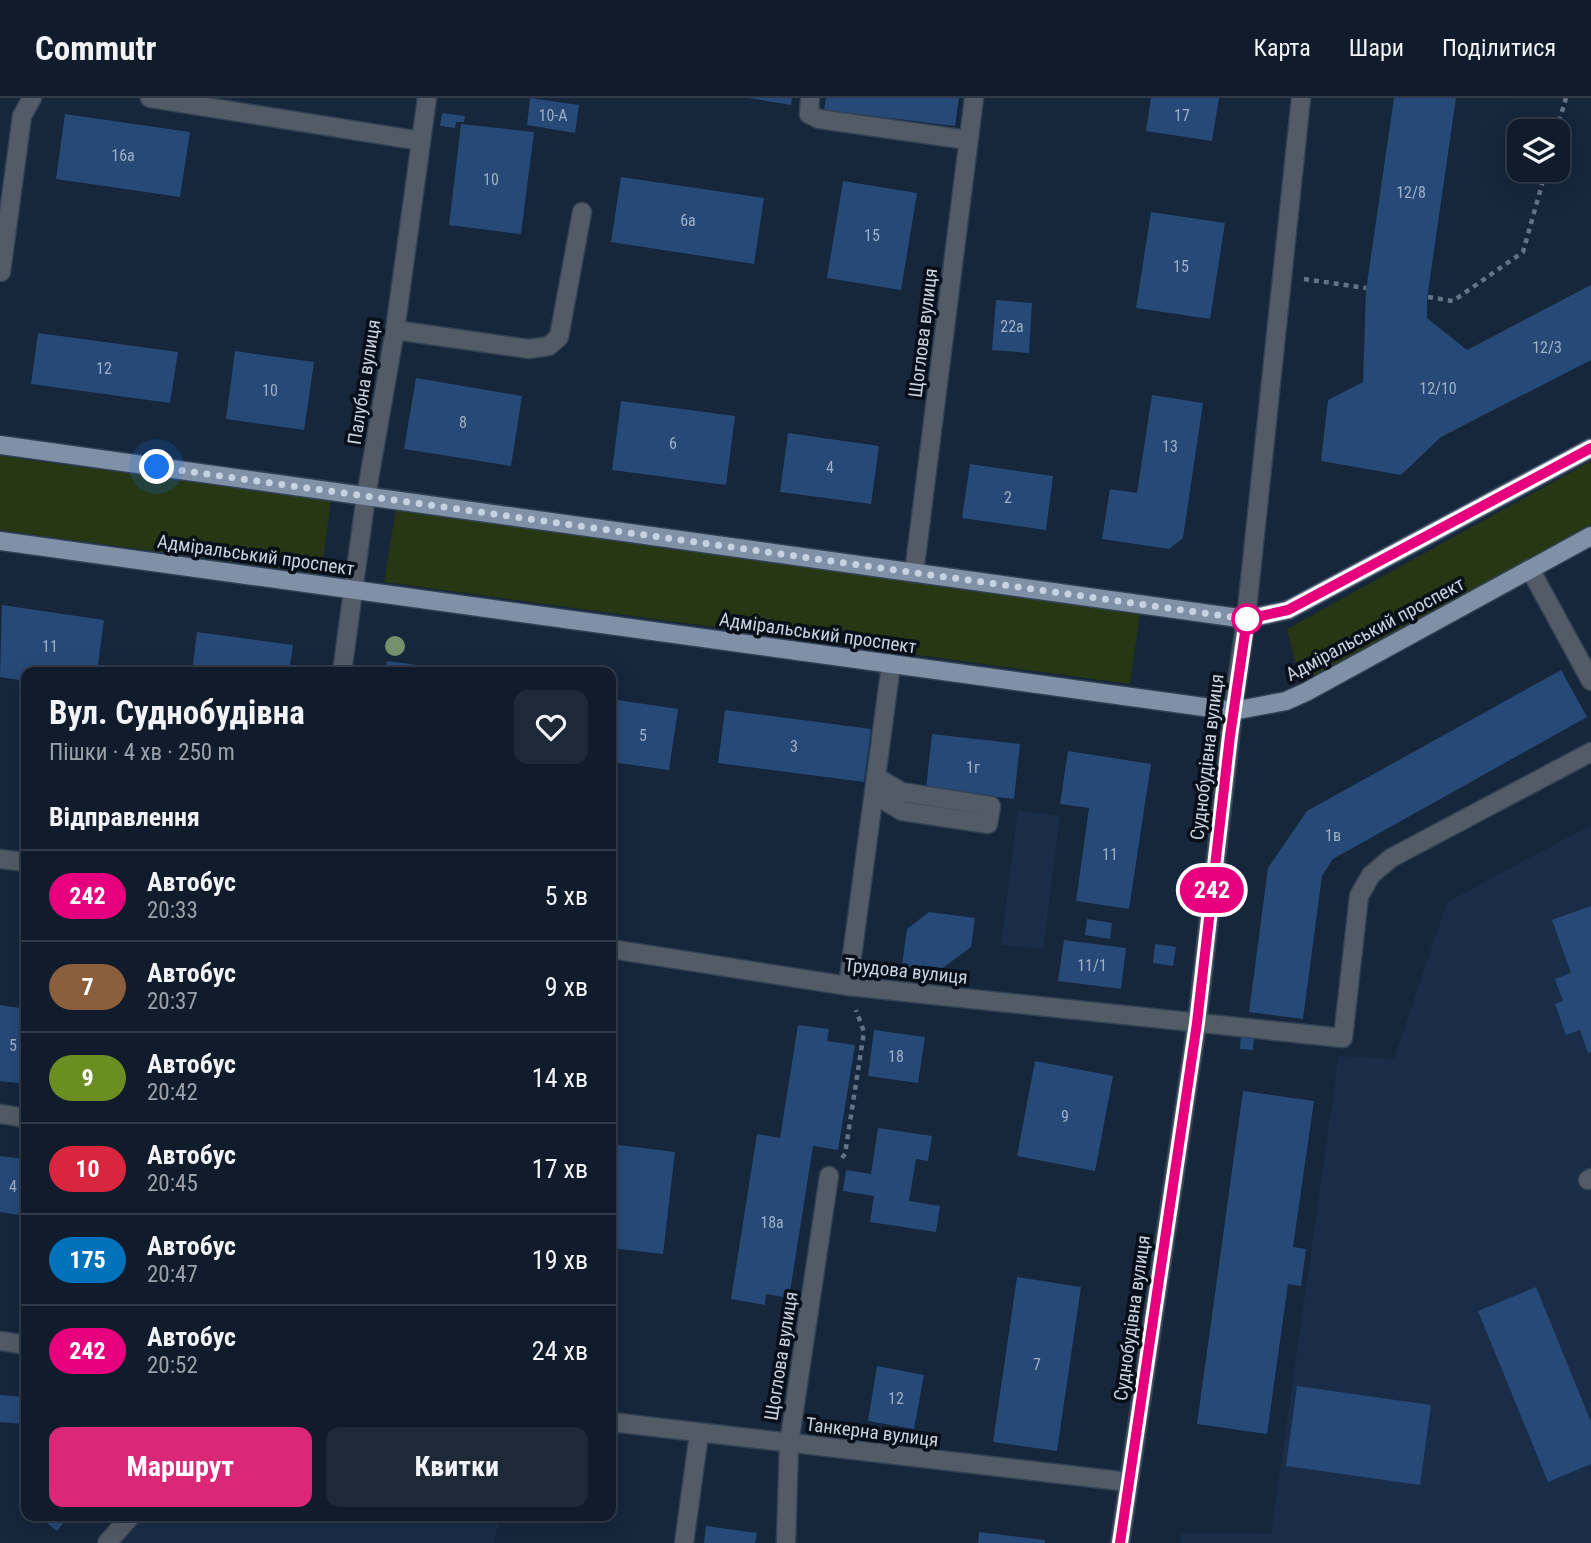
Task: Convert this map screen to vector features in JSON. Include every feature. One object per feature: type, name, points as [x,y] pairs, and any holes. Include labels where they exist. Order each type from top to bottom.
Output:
[{"type":"main road","points":[[0,445],[1247,619],[1288,610],[1591,448]]},
{"type":"main road","name":"Адміральський проспект","points":[[0,541],[1233,710],[1286,701],[1307,692],[1591,536]]},
{"type":"street","points":[[1,272],[22,116],[33,98]]},
{"type":"street","points":[[149,98],[421,141]]},
{"type":"street","name":"Палубна вулиця","points":[[343,667],[366,496],[395,330],[426,98]]},
{"type":"street","points":[[810,98],[809,114],[819,119],[968,139]]},
{"type":"street","name":"Щоглова вулиця","points":[[914,573],[974,98]]},
{"type":"street","name":"Суднобудівна вулиця","points":[[1120,1543],[1197,1023],[1233,710],[1247,619],[1301,98]]},
{"type":"street","points":[[395,330],[529,349],[549,346],[559,337],[582,212]]},
{"type":"street","points":[[1530,569],[1591,681]]},
{"type":"street","points":[[848,986],[891,665]]},
{"type":"street","name":"Трудова вулиця","points":[[616,950],[848,986],[1343,1038],[1359,896],[1371,875],[1391,858],[1591,752]]},
{"type":"street","points":[[875,786],[991,806],[988,824],[902,811],[875,786]]},
{"type":"street","points":[[0,859],[21,861]]},
{"type":"street","points":[[0,1114],[21,1117]]},
{"type":"street","name":"Щоглова вулиця","points":[[786,1543],[789,1444],[830,1176]]},
{"type":"street","points":[[0,1341],[21,1344]]},
{"type":"street","name":"Танкерна вулиця","points":[[616,1423],[1129,1482]]},
{"type":"street","points":[[684,1543],[699,1434]]},
{"type":"street","points":[[107,1543],[127,1521]]},
{"type":"path","points":[[1560,119],[1566,98]]},
{"type":"path","points":[[1427,297],[1453,301],[1522,252],[1542,182]]},
{"type":"path","points":[[1283,276],[1367,288]]},
{"type":"path","points":[[830,1176],[845,1154],[864,1032],[848,986]]},
{"type":"shaded area","points":[[1018,810],[1060,816],[1043,949],[1001,945]]},
{"type":"shaded area","points":[[1591,825],[1591,1543],[1180,1543],[1181,1533],[1271,1534],[1339,1056],[1394,1059],[1447,902]]},
{"type":"shaded area","points":[[140,1521],[499,1521],[494,1543],[120,1543]]},
{"type":"green space","points":[[0,456],[331,501],[321,574],[0,530]]},
{"type":"green space","points":[[1591,461],[1591,525],[1301,685],[1287,629]]},
{"type":"green space","points":[[396,508],[1140,613],[1130,684],[384,582]]},
{"type":"building","points":[[530,98],[579,105],[575,133],[527,125]]},
{"type":"building","points":[[748,98],[792,98],[791,105]]},
{"type":"building","points":[[826,98],[959,98],[955,126],[824,110]]},
{"type":"building","points":[[1151,98],[1219,98],[1212,141],[1146,131]]},
{"type":"building","points":[[1394,98],[1456,98],[1427,299],[1427,318],[1467,350],[1591,285],[1591,360],[1441,437],[1401,475],[1321,461],[1328,400],[1363,382],[1366,290]]},
{"type":"building","points":[[442,113],[465,116],[464,122],[456,122],[455,128],[440,126]]},
{"type":"building","points":[[65,114],[190,132],[180,197],[56,179]]},
{"type":"building","points":[[461,124],[534,132],[521,234],[449,225]]},
{"type":"building","points":[[621,177],[764,198],[754,264],[611,242]]},
{"type":"building","points":[[843,181],[917,193],[901,290],[827,278]]},
{"type":"building","points":[[1151,212],[1225,223],[1210,319],[1136,308]]},
{"type":"building","points":[[996,300],[1032,303],[1029,353],[992,350]]},
{"type":"building","points":[[38,333],[178,352],[170,403],[31,384]]},
{"type":"building","points":[[235,351],[314,362],[304,430],[226,419]]},
{"type":"building","points":[[416,378],[522,396],[511,466],[404,449]]},
{"type":"building","points":[[1152,395],[1203,403],[1183,538],[1169,549],[1102,539],[1110,489],[1137,493]]},
{"type":"building","points":[[621,401],[735,416],[726,485],[612,470]]},
{"type":"building","points":[[788,433],[879,446],[871,504],[780,492]]},
{"type":"building","points":[[970,464],[1053,476],[1046,530],[962,518]]},
{"type":"building","points":[[2,605],[104,620],[98,667],[21,667],[21,680],[0,677]]},
{"type":"building","points":[[197,632],[293,645],[290,667],[193,667]]},
{"type":"building","points":[[387,661],[433,667],[386,667]]},
{"type":"building","points":[[1561,670],[1587,717],[1333,859],[1322,876],[1303,1019],[1249,1012],[1268,868],[1307,811]]},
{"type":"building","points":[[616,700],[678,709],[669,770],[616,763]]},
{"type":"building","points":[[725,710],[871,729],[864,782],[718,763]]},
{"type":"building","points":[[932,734],[1020,744],[1014,799],[926,789]]},
{"type":"building","points":[[1068,751],[1151,764],[1129,909],[1076,901],[1089,808],[1060,804]]},
{"type":"building","points":[[1591,906],[1591,1052],[1588,1053],[1580,1030],[1566,1035],[1555,1004],[1563,1001],[1555,979],[1571,973],[1552,920]]},
{"type":"building","points":[[929,912],[975,918],[971,947],[932,976],[901,972],[907,929]]},
{"type":"building","points":[[1087,919],[1112,923],[1110,939],[1085,935]]},
{"type":"building","points":[[1064,940],[1126,948],[1121,989],[1058,981]]},
{"type":"building","points":[[1155,944],[1176,947],[1173,966],[1153,963]]},
{"type":"building","points":[[0,1005],[21,1008],[21,1083],[0,1081]]},
{"type":"building","points":[[798,1025],[829,1029],[827,1041],[855,1045],[838,1150],[813,1146],[789,1298],[766,1294],[765,1305],[731,1299],[757,1134],[780,1138]]},
{"type":"building","points":[[874,1030],[925,1037],[918,1083],[868,1076]]},
{"type":"building","points":[[1241,1036],[1254,1037],[1253,1050],[1240,1049]]},
{"type":"building","points":[[1035,1061],[1113,1076],[1095,1171],[1017,1156]]},
{"type":"building","points":[[1243,1091],[1314,1101],[1293,1247],[1306,1249],[1301,1286],[1288,1284],[1267,1434],[1197,1424]]},
{"type":"building","points":[[878,1128],[932,1136],[928,1161],[916,1159],[909,1201],[940,1206],[936,1232],[870,1222],[874,1196],[843,1191],[846,1170],[871,1174]]},
{"type":"building","points":[[616,1145],[675,1152],[663,1254],[616,1249]]},
{"type":"building","points":[[0,1156],[21,1158],[21,1215],[0,1212]]},
{"type":"building","points":[[1017,1277],[1081,1287],[1057,1451],[993,1442]]},
{"type":"building","points":[[1536,1287],[1591,1422],[1591,1464],[1548,1482],[1478,1311]]},
{"type":"building","points":[[877,1366],[924,1375],[914,1429],[868,1421]]},
{"type":"building","points":[[1297,1386],[1431,1405],[1420,1485],[1286,1466]]},
{"type":"building","points":[[0,1395],[21,1397],[21,1424],[0,1422]]},
{"type":"building","points":[[44,1521],[65,1521],[57,1531]]},
{"type":"building","points":[[706,1526],[757,1533],[755,1543],[704,1543]]},
{"type":"building","points":[[979,1532],[1045,1540],[1045,1543],[978,1543]]},
{"type":"bus line","name":"242","points":[[1120,1543],[1197,1023],[1230,736],[1247,619],[1288,610],[1591,448]]},
{"type":"route","points":[[157,467],[1247,619]]}]
